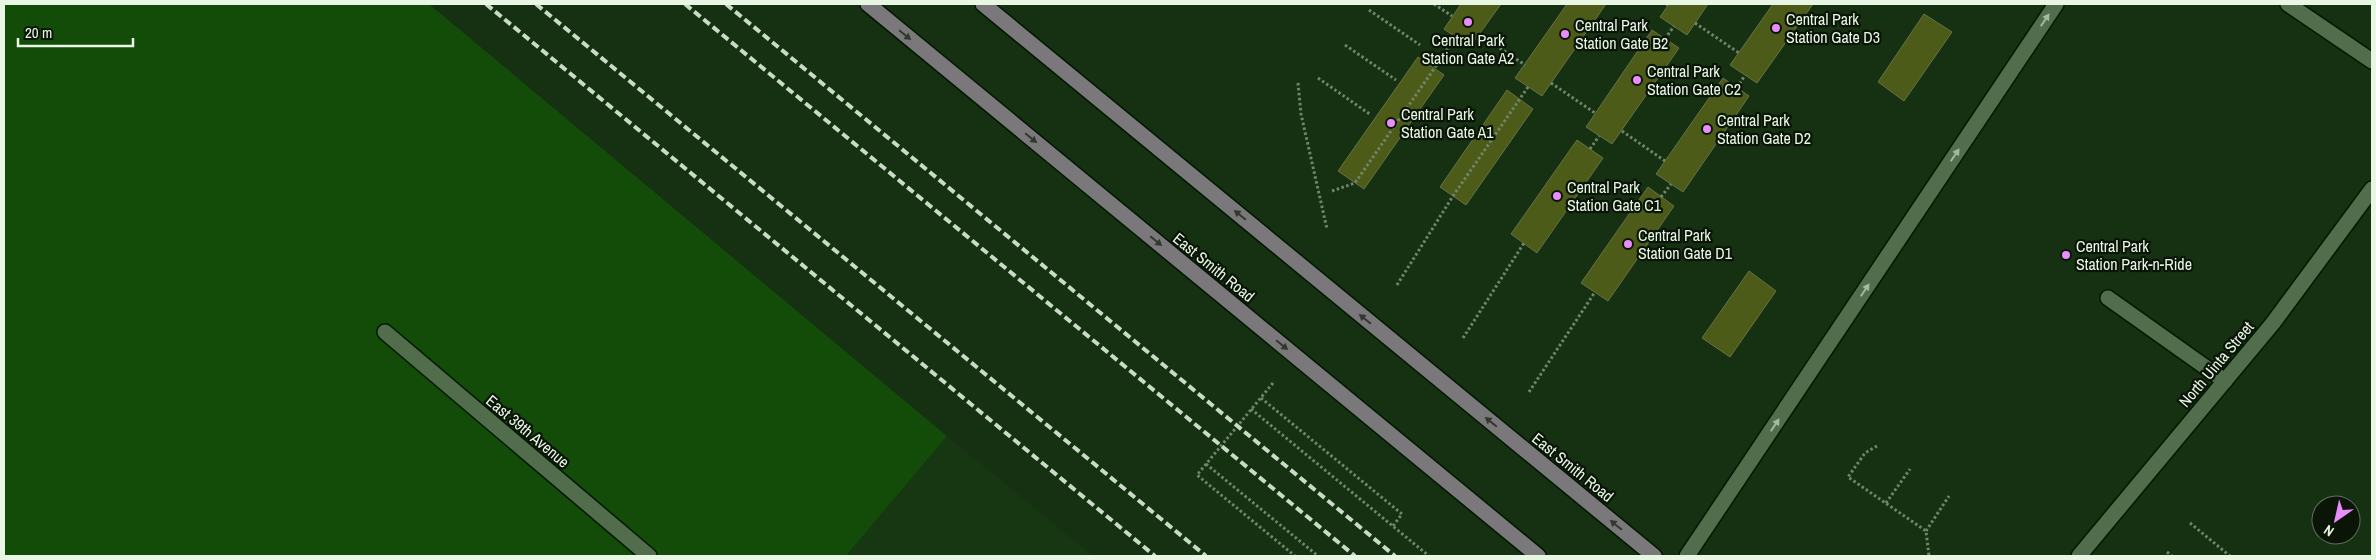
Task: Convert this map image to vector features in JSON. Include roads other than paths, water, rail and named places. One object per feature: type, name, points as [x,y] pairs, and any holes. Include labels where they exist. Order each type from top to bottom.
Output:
[{"type":"street","name":"East Smith Road","points":[[868,4],[1538,556]]},
{"type":"street","name":"East Smith Road","points":[[983,4],[1654,556]]},
{"type":"street","points":[[1687,556],[2056,4]]},
{"type":"street","points":[[2288,4],[2372,61]]},
{"type":"street","name":"North Uinta Street","points":[[2079,556],[2273,323],[2372,189]]},
{"type":"street","points":[[2108,298],[2225,381]]},
{"type":"street","name":"East 39th Avenue","points":[[385,332],[649,556]]},
{"type":"railway","points":[[486,4],[1155,556]]},
{"type":"railway","points":[[536,4],[1206,556]]},
{"type":"railway","points":[[685,4],[1355,556]]},
{"type":"railway","points":[[726,4],[1395,556]]},
{"type":"place","name":"Central Park Station Gate A2","points":[[1468,22]]},
{"type":"place","name":"Central Park Station Gate D3","points":[[1776,28]]},
{"type":"place","name":"Central Park Station Gate B2","points":[[1565,34]]},
{"type":"place","name":"Central Park Station Gate C2","points":[[1637,80]]},
{"type":"place","name":"Central Park Station Gate A1","points":[[1391,123]]},
{"type":"place","name":"Central Park Station Gate D2","points":[[1707,129]]},
{"type":"place","name":"Central Park Station Gate C1","points":[[1557,196]]},
{"type":"place","name":"Central Park Station Gate D1","points":[[1628,244]]},
{"type":"place","name":"Central Park Station Park-n-Ride","points":[[2066,255]]}]
